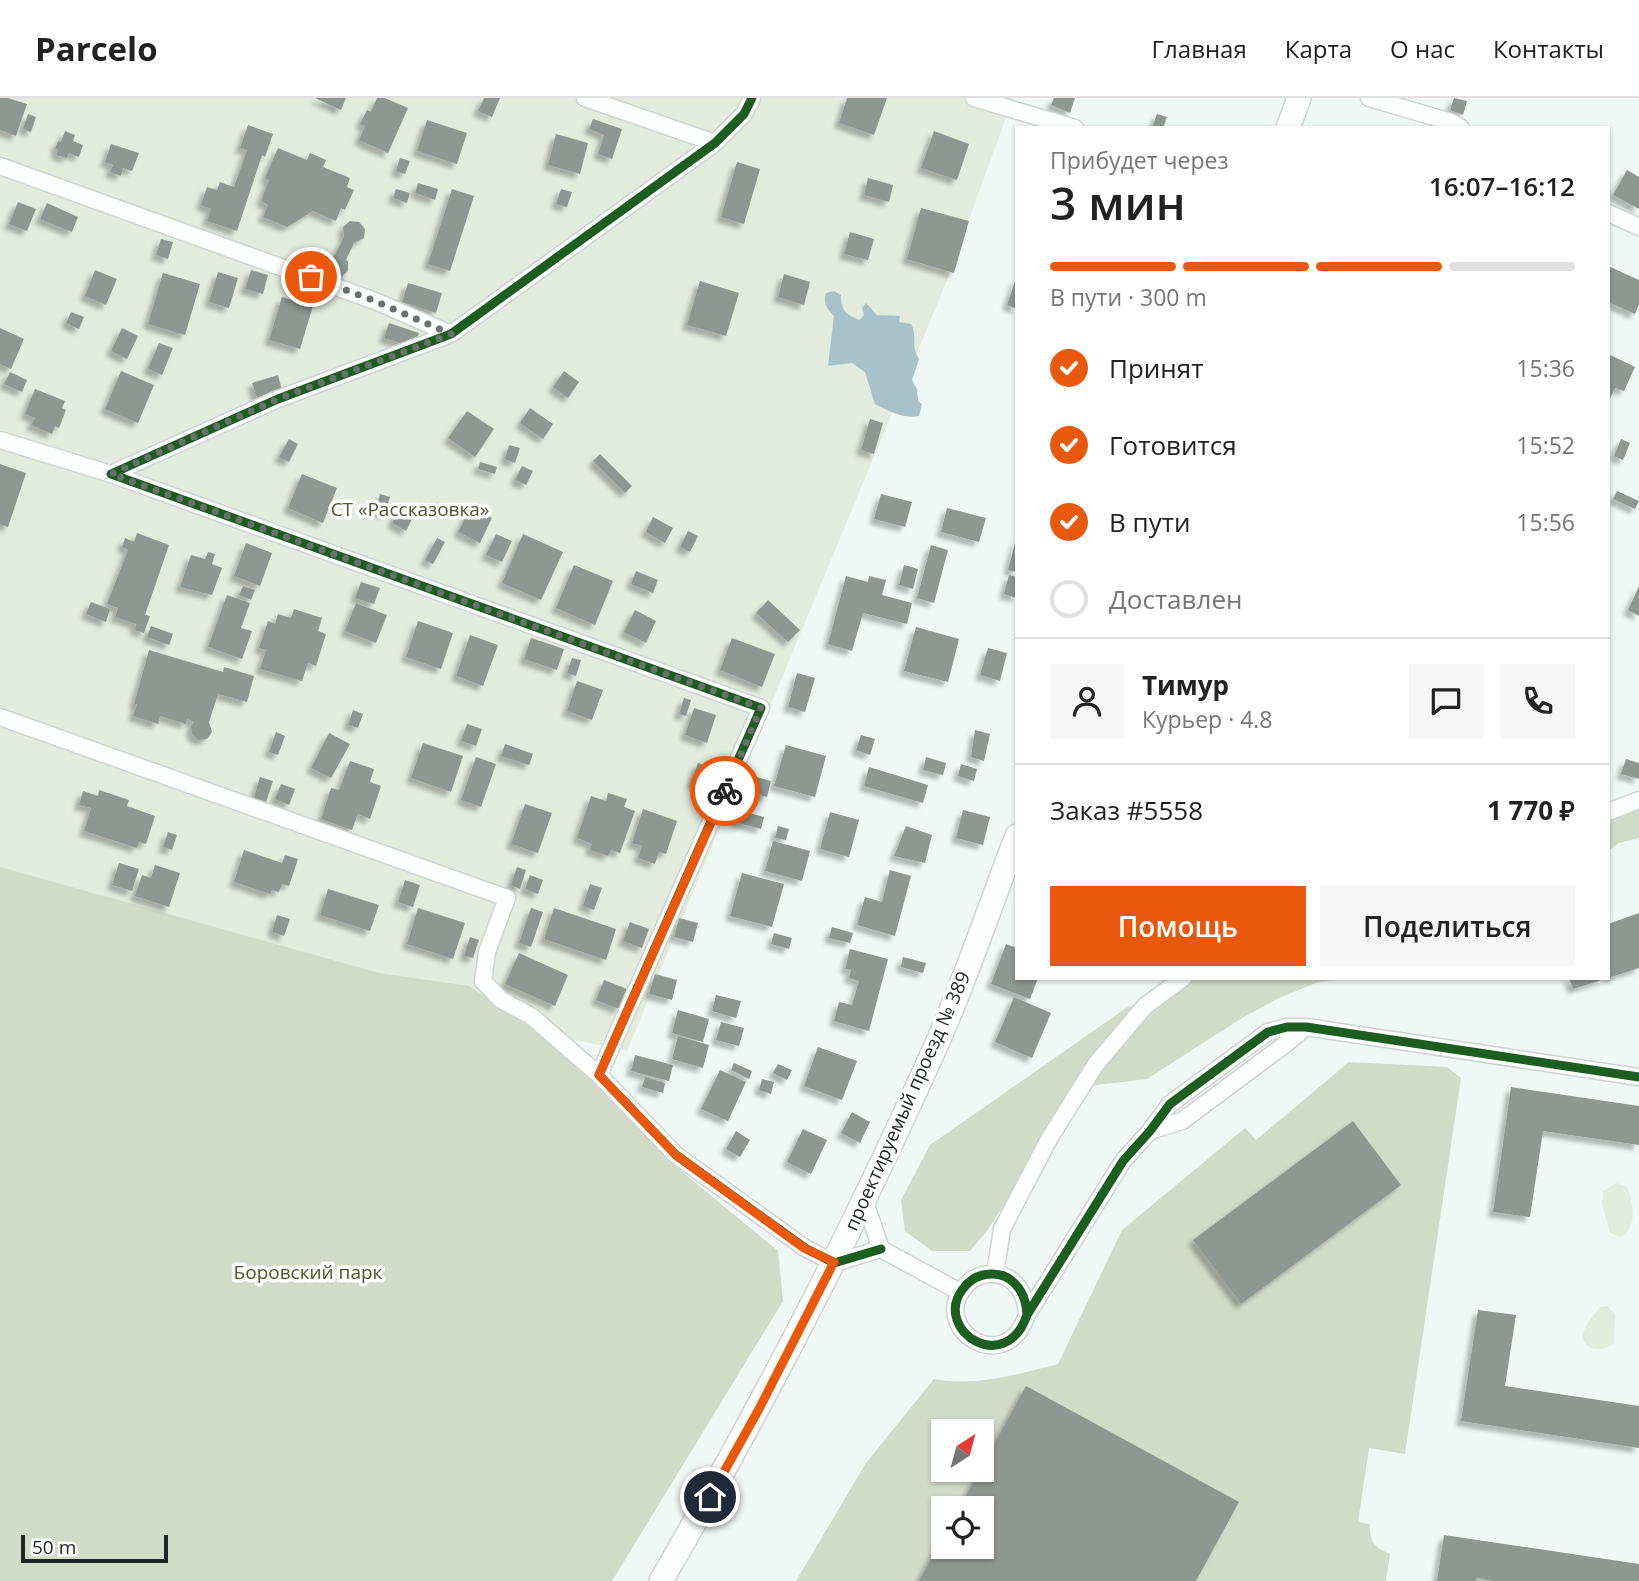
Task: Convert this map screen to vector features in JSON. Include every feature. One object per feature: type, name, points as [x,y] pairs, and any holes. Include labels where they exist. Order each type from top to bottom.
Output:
[{"type":"main road","points":[[1288,126],[1299,98]]},
{"type":"main road","name":"проектируемый проезд № 389","points":[[661,1581],[759,1409],[834,1262],[940,1037],[1015,841]]},
{"type":"street","points":[[586,98],[715,143]]},
{"type":"street","points":[[111,474],[278,399],[451,334],[715,143],[744,114],[752,98]]},
{"type":"street","points":[[974,98],[1068,126]]},
{"type":"street","points":[[1369,98],[1458,126]]},
{"type":"street","points":[[0,166],[375,301],[451,334]]},
{"type":"street","points":[[1610,214],[1639,228]]},
{"type":"street","points":[[0,440],[111,474],[761,708],[599,1075]]},
{"type":"street","points":[[0,717],[507,898],[487,951],[483,981],[500,1000],[530,1016],[599,1075],[676,1155],[804,1248],[834,1262],[881,1249]]},
{"type":"street","points":[[1610,811],[1639,800]]},
{"type":"street","points":[[995,1274],[1002,1229],[1049,1139],[1096,1063],[1144,1006],[1180,980]]},
{"type":"street","points":[[1027,1315],[1027,1300],[1020,1287],[1009,1278],[995,1274],[981,1275],[969,1281],[960,1292],[956,1306],[957,1320],[964,1333],[974,1341],[988,1346],[1002,1345],[1014,1338],[1023,1328],[1027,1315],[1118,1169],[1170,1104],[1268,1032],[1287,1027],[1306,1027],[1639,1077]]},
{"type":"street","points":[[864,1199],[881,1249],[960,1292]]},
{"type":"green space","name":"СТ «Рассказовка»","points":[[0,98],[1013,98],[946,283],[627,1051],[537,1032],[569,1054],[669,1161],[778,1251],[783,1301],[612,1581],[0,1581]]},
{"type":"green space","points":[[1639,799],[1639,838],[1619,843],[1610,850],[1610,810]]},
{"type":"green space","name":"Боровский парк","points":[[0,867],[379,973],[469,986],[569,1054],[669,1161],[778,1251],[783,1301],[612,1581],[0,1581]]},
{"type":"green space","points":[[1193,980],[1333,980],[1318,982],[1277,999],[1242,1018],[1147,1079],[1081,1087],[987,1231],[970,1251],[932,1251],[905,1231],[901,1200],[930,1145],[1126,1008]]},
{"type":"green space","points":[[1349,1062],[1447,1067],[1461,1078],[1405,1454],[1369,1448],[1358,1522],[1370,1524],[1374,1543],[1390,1554],[1386,1581],[796,1581],[866,1463],[934,1379],[981,1380],[1058,1364],[1122,1230],[1245,1128],[1256,1140]]},
{"type":"green space","points":[[1616,1183],[1627,1187],[1633,1214],[1630,1227],[1621,1237],[1610,1233],[1602,1204],[1603,1191]]},
{"type":"green space","points":[[1607,1306],[1615,1314],[1614,1343],[1598,1349],[1588,1346],[1583,1337],[1584,1331],[1600,1307]]},
{"type":"water","points":[[834,291],[841,295],[845,311],[859,320],[864,315],[862,308],[866,303],[877,315],[900,316],[899,322],[911,324],[919,359],[912,380],[917,389],[918,401],[922,404],[919,416],[901,415],[875,404],[865,372],[852,363],[828,366],[834,316],[826,306],[825,297],[826,293]]},
{"type":"building","points":[[0,98],[27,104],[16,136],[0,130]]},
{"type":"building","points":[[315,98],[346,98],[341,110]]},
{"type":"building","points":[[377,98],[385,98],[408,108],[388,153],[359,140],[365,126],[360,124],[367,110],[371,112]]},
{"type":"building","points":[[484,98],[500,98],[492,117],[478,111]]},
{"type":"building","points":[[847,98],[887,98],[874,135],[839,123]]},
{"type":"building","points":[[1054,98],[1075,98],[1070,113],[1051,105]]},
{"type":"building","points":[[1454,98],[1467,101],[1463,115],[1450,110]]},
{"type":"building","points":[[28,114],[36,117],[31,132],[23,129]]},
{"type":"building","points":[[1157,114],[1167,117],[1164,126],[1153,126]]},
{"type":"building","points":[[593,119],[622,129],[612,159],[598,154],[604,135],[589,129]]},
{"type":"building","points":[[427,120],[467,133],[457,164],[417,151]]},
{"type":"building","points":[[248,125],[273,134],[265,157],[262,155],[237,231],[207,221],[211,209],[201,205],[207,187],[217,190],[220,182],[234,187],[247,150],[240,148]]},
{"type":"building","points":[[65,131],[75,135],[73,141],[83,145],[79,157],[69,153],[67,158],[56,155],[58,141],[61,142]]},
{"type":"building","points":[[934,131],[969,144],[957,180],[921,168]]},
{"type":"building","points":[[556,134],[588,143],[580,174],[548,165]]},
{"type":"building","points":[[111,144],[139,153],[132,171],[123,168],[121,176],[110,172],[113,165],[105,162]]},
{"type":"building","points":[[278,148],[307,160],[310,153],[326,160],[323,167],[350,178],[347,187],[354,190],[345,210],[341,208],[336,221],[313,211],[287,227],[263,217],[268,205],[261,201],[269,180],[265,178]]},
{"type":"building","points":[[400,158],[410,161],[405,174],[396,171]]},
{"type":"building","points":[[737,162],[760,169],[744,224],[721,217]]},
{"type":"building","points":[[1627,170],[1639,177],[1639,209],[1613,195]]},
{"type":"building","points":[[868,178],[893,185],[889,202],[864,195]]},
{"type":"building","points":[[418,183],[438,189],[435,200],[415,193]]},
{"type":"building","points":[[396,189],[410,193],[407,203],[393,198]]},
{"type":"building","points":[[452,189],[474,196],[450,271],[428,264]]},
{"type":"building","points":[[561,189],[572,192],[567,207],[556,204]]},
{"type":"building","points":[[18,202],[36,209],[27,231],[9,224]]},
{"type":"building","points":[[47,203],[78,217],[72,232],[40,219]]},
{"type":"building","points":[[921,208],[969,221],[954,273],[907,259]]},
{"type":"building","points":[[350,221],[359,222],[365,229],[364,238],[354,243],[346,260],[348,271],[341,277],[332,277],[326,270],[326,261],[335,255],[344,237],[343,227]]},
{"type":"building","points":[[850,232],[874,239],[868,260],[844,254]]},
{"type":"building","points":[[161,239],[173,242],[168,259],[156,255]]},
{"type":"building","points":[[1610,267],[1639,280],[1639,304],[1635,314],[1610,303]]},
{"type":"building","points":[[95,270],[117,279],[106,305],[85,296]]},
{"type":"building","points":[[251,270],[268,275],[263,294],[245,289]]},
{"type":"building","points":[[218,272],[238,278],[229,308],[209,302]]},
{"type":"building","points":[[163,273],[200,284],[185,335],[148,324]]},
{"type":"building","points":[[784,274],[810,282],[804,305],[778,297]]},
{"type":"building","points":[[700,281],[739,293],[726,336],[687,325]]},
{"type":"building","points":[[1015,281],[1015,308],[1007,305]]},
{"type":"building","points":[[408,283],[442,293],[436,313],[402,302]]},
{"type":"building","points":[[282,297],[313,306],[300,349],[269,340]]},
{"type":"building","points":[[71,312],[84,317],[79,329],[66,323]]},
{"type":"building","points":[[389,323],[419,333],[415,348],[384,338]]},
{"type":"building","points":[[0,328],[24,339],[11,369],[0,364]]},
{"type":"building","points":[[122,328],[138,336],[127,359],[111,351]]},
{"type":"building","points":[[159,343],[173,348],[162,375],[148,369]]},
{"type":"building","points":[[1610,355],[1635,367],[1624,391],[1615,388],[1610,399]]},
{"type":"building","points":[[121,371],[154,385],[138,423],[105,409]]},
{"type":"building","points":[[564,371],[579,382],[568,398],[553,387]]},
{"type":"building","points":[[10,372],[27,380],[22,392],[4,384]]},
{"type":"building","points":[[278,375],[282,390],[257,398],[252,383]]},
{"type":"building","points":[[35,389],[65,401],[62,408],[66,410],[59,428],[55,426],[52,434],[31,425],[35,418],[25,414]]},
{"type":"building","points":[[530,408],[553,424],[543,439],[520,423]]},
{"type":"building","points":[[467,411],[494,429],[475,457],[448,438]]},
{"type":"building","points":[[870,419],[883,423],[874,454],[861,450]]},
{"type":"building","points":[[289,439],[298,444],[289,462],[279,457]]},
{"type":"building","points":[[1621,439],[1630,443],[1623,460],[1614,456]]},
{"type":"building","points":[[509,445],[520,448],[515,463],[505,459]]},
{"type":"building","points":[[600,454],[632,486],[625,493],[593,461]]},
{"type":"building","points":[[480,462],[497,467],[495,474],[478,469]]},
{"type":"building","points":[[0,464],[26,473],[8,527],[0,524]]},
{"type":"building","points":[[522,466],[533,471],[526,485],[515,480]]},
{"type":"building","points":[[302,474],[337,488],[323,523],[288,508]]},
{"type":"building","points":[[1617,491],[1639,501],[1635,509],[1613,499]]},
{"type":"building","points":[[380,494],[390,497],[385,513],[376,511]]},
{"type":"building","points":[[881,494],[912,502],[905,527],[874,519]]},
{"type":"building","points":[[400,506],[415,513],[406,531],[392,523]]},
{"type":"building","points":[[471,507],[492,518],[480,543],[458,532]]},
{"type":"building","points":[[947,508],[986,518],[979,542],[941,532]]},
{"type":"building","points":[[653,517],[673,528],[665,543],[646,532]]},
{"type":"building","points":[[688,531],[698,536],[690,552],[680,547]]},
{"type":"building","points":[[137,533],[169,545],[145,615],[150,616],[144,633],[135,630],[136,624],[115,617],[118,608],[107,604],[128,550],[122,547],[125,538],[134,542]]},
{"type":"building","points":[[496,534],[512,541],[502,562],[486,555]]},
{"type":"building","points":[[523,534],[563,552],[541,600],[502,583]]},
{"type":"building","points":[[437,538],[445,542],[433,564],[425,560]]},
{"type":"building","points":[[246,543],[272,553],[260,586],[234,576]]},
{"type":"building","points":[[1015,543],[1015,572],[1008,570]]},
{"type":"building","points":[[931,545],[948,550],[934,603],[917,598]]},
{"type":"building","points":[[208,552],[215,554],[212,564],[222,568],[212,595],[180,587],[191,555],[205,559]]},
{"type":"building","points":[[574,565],[613,581],[595,625],[556,608]]},
{"type":"building","points":[[904,565],[918,569],[913,589],[899,585]]},
{"type":"building","points":[[636,571],[658,580],[653,593],[631,584]]},
{"type":"building","points":[[1009,575],[1015,576],[1015,597],[1004,594]]},
{"type":"building","points":[[846,576],[868,582],[869,576],[886,580],[882,595],[912,603],[907,624],[863,613],[852,651],[828,644]]},
{"type":"building","points":[[361,582],[380,588],[374,604],[355,598]]},
{"type":"building","points":[[243,586],[255,590],[251,600],[239,595]]},
{"type":"building","points":[[1639,586],[1639,616],[1628,610]]},
{"type":"building","points":[[227,595],[250,603],[241,628],[252,631],[242,659],[208,647]]},
{"type":"building","points":[[768,600],[800,630],[788,642],[756,613]]},
{"type":"building","points":[[91,602],[110,609],[106,622],[86,614]]},
{"type":"building","points":[[356,603],[387,615],[376,643],[345,631]]},
{"type":"building","points":[[294,609],[322,618],[318,631],[326,634],[316,666],[308,663],[302,681],[260,669],[266,650],[259,648],[268,621],[275,624],[278,614],[291,618]]},
{"type":"building","points":[[635,610],[656,621],[646,643],[624,632]]},
{"type":"building","points":[[418,621],[453,633],[441,669],[406,657]]},
{"type":"building","points":[[151,626],[173,634],[169,645],[147,637]]},
{"type":"building","points":[[916,627],[959,639],[948,682],[904,671]]},
{"type":"building","points":[[470,635],[498,645],[483,686],[456,676]]},
{"type":"building","points":[[531,638],[564,649],[557,670],[524,659]]},
{"type":"building","points":[[732,638],[775,654],[762,687],[720,670]]},
{"type":"building","points":[[988,648],[1007,653],[1000,681],[980,675]]},
{"type":"building","points":[[149,650],[223,672],[224,667],[254,676],[247,702],[218,694],[209,722],[212,732],[207,739],[198,740],[192,734],[191,726],[194,722],[187,719],[186,724],[160,716],[158,724],[133,716]]},
{"type":"building","points":[[572,658],[581,660],[576,676],[567,673]]},
{"type":"building","points":[[797,673],[815,678],[805,712],[788,707]]},
{"type":"building","points":[[577,681],[603,690],[592,720],[567,711]]},
{"type":"building","points":[[684,698],[691,700],[686,716],[679,714]]},
{"type":"building","points":[[694,708],[716,715],[707,743],[685,735]]},
{"type":"building","points":[[353,710],[363,714],[358,728],[348,725]]},
{"type":"building","points":[[467,724],[482,729],[476,746],[461,741]]},
{"type":"building","points":[[975,730],[990,734],[984,761],[971,757]]},
{"type":"building","points":[[276,732],[285,736],[278,755],[269,752]]},
{"type":"building","points":[[329,733],[350,744],[331,778],[311,768]]},
{"type":"building","points":[[861,735],[875,739],[870,755],[856,750]]},
{"type":"building","points":[[423,743],[463,756],[451,792],[411,778]]},
{"type":"building","points":[[505,744],[533,754],[529,765],[501,756]]},
{"type":"building","points":[[786,745],[826,756],[815,797],[774,786]]},
{"type":"building","points":[[476,757],[496,764],[481,807],[461,800]]},
{"type":"building","points":[[926,757],[946,763],[943,775],[923,770]]},
{"type":"building","points":[[1626,759],[1639,763],[1639,779],[1621,774]]},
{"type":"building","points":[[350,761],[374,769],[370,782],[381,786],[370,819],[358,814],[352,830],[321,819],[331,788],[339,790]]},
{"type":"building","points":[[698,763],[707,766],[700,786],[691,783]]},
{"type":"building","points":[[961,764],[977,769],[974,781],[958,776]]},
{"type":"building","points":[[869,767],[928,785],[923,803],[864,786]]},
{"type":"building","points":[[749,775],[771,781],[767,797],[745,791]]},
{"type":"building","points":[[260,777],[273,781],[265,805],[253,801]]},
{"type":"building","points":[[281,784],[295,789],[289,805],[275,799]]},
{"type":"building","points":[[99,790],[129,800],[127,806],[155,816],[146,844],[139,842],[137,848],[84,831],[91,808],[79,805],[83,791],[98,796]]},
{"type":"building","points":[[608,793],[627,799],[624,807],[635,811],[620,853],[611,850],[608,856],[590,850],[592,844],[577,838],[591,796],[606,801]]},
{"type":"building","points":[[525,804],[552,813],[538,853],[511,844]]},
{"type":"building","points":[[643,809],[677,821],[666,854],[659,852],[655,864],[638,858],[642,846],[632,843]]},
{"type":"building","points":[[738,810],[764,817],[761,829],[735,822]]},
{"type":"building","points":[[963,810],[990,817],[983,845],[956,838]]},
{"type":"building","points":[[830,812],[859,820],[849,857],[820,849]]},
{"type":"building","points":[[778,826],[789,829],[786,840],[775,838]]},
{"type":"building","points":[[906,826],[932,835],[925,863],[894,856]]},
{"type":"building","points":[[168,832],[177,835],[172,850],[163,847]]},
{"type":"building","points":[[773,841],[810,851],[802,881],[765,871]]},
{"type":"building","points":[[244,850],[282,863],[285,855],[298,859],[289,886],[282,884],[279,892],[272,890],[270,894],[234,882]]},
{"type":"building","points":[[119,863],[139,869],[132,891],[112,885]]},
{"type":"building","points":[[155,865],[180,873],[169,907],[135,896],[142,875],[151,878]]},
{"type":"building","points":[[517,867],[526,870],[520,889],[511,885]]},
{"type":"building","points":[[890,870],[911,876],[895,936],[857,925],[865,897],[882,902]]},
{"type":"building","points":[[742,873],[784,884],[772,927],[730,916]]},
{"type":"building","points":[[530,875],[543,880],[538,894],[525,889]]},
{"type":"building","points":[[405,880],[420,885],[413,907],[398,902]]},
{"type":"building","points":[[590,884],[602,888],[594,910],[583,906]]},
{"type":"building","points":[[328,889],[379,905],[370,931],[320,915]]},
{"type":"building","points":[[418,908],[465,923],[453,959],[407,944]]},
{"type":"building","points":[[531,908],[543,912],[531,947],[519,943]]},
{"type":"building","points":[[554,908],[616,929],[606,960],[544,939]]},
{"type":"building","points":[[1639,913],[1639,968],[1610,977],[1610,923]]},
{"type":"building","points":[[277,915],[290,919],[284,936],[272,932]]},
{"type":"building","points":[[679,918],[698,923],[693,942],[674,937]]},
{"type":"building","points":[[630,922],[649,929],[642,948],[623,941]]},
{"type":"building","points":[[832,927],[853,933],[850,943],[829,938]]},
{"type":"building","points":[[774,933],[792,938],[789,949],[771,944]]},
{"type":"building","points":[[470,937],[479,940],[473,958],[464,956]]},
{"type":"building","points":[[1006,944],[1015,947],[1015,980],[1037,980],[1030,999],[991,984]]},
{"type":"building","points":[[850,949],[888,959],[869,1031],[834,1021],[839,1002],[852,1005],[859,981],[849,978],[851,970],[845,969]]},
{"type":"building","points":[[519,953],[568,975],[555,1006],[505,984]]},
{"type":"building","points":[[903,957],[926,963],[923,973],[901,967]]},
{"type":"building","points":[[655,974],[677,980],[672,1000],[649,994]]},
{"type":"building","points":[[604,980],[627,989],[619,1009],[596,1000]]},
{"type":"building","points":[[1570,980],[1602,980],[1573,989]]},
{"type":"building","points":[[716,995],[741,1001],[736,1018],[712,1011]]},
{"type":"building","points":[[1014,997],[1051,1013],[1032,1058],[995,1042]]},
{"type":"building","points":[[678,1010],[709,1019],[703,1042],[672,1033]]},
{"type":"building","points":[[721,1022],[744,1028],[739,1046],[716,1040]]},
{"type":"building","points":[[678,1036],[709,1045],[703,1068],[672,1059]]},
{"type":"building","points":[[818,1047],[857,1061],[842,1100],[804,1086]]},
{"type":"building","points":[[635,1055],[673,1065],[669,1081],[631,1071]]},
{"type":"building","points":[[734,1063],[752,1071],[749,1079],[731,1070]]},
{"type":"building","points":[[778,1064],[792,1070],[787,1080],[773,1073]]},
{"type":"building","points":[[720,1070],[746,1082],[728,1121],[701,1109]]},
{"type":"building","points":[[645,1077],[665,1083],[663,1093],[642,1087]]},
{"type":"building","points":[[762,1079],[774,1082],[771,1094],[759,1090]]},
{"type":"building","points":[[1511,1087],[1639,1106],[1639,1145],[1543,1131],[1530,1217],[1493,1212]]},
{"type":"building","points":[[852,1112],[870,1122],[860,1143],[841,1133]]},
{"type":"building","points":[[1353,1121],[1401,1185],[1241,1304],[1193,1240]]},
{"type":"building","points":[[803,1129],[827,1140],[811,1174],[787,1162]]},
{"type":"building","points":[[736,1131],[750,1140],[740,1157],[726,1149]]},
{"type":"building","points":[[1478,1310],[1516,1315],[1505,1386],[1639,1406],[1639,1448],[1461,1421]]},
{"type":"building","points":[[1026,1386],[1239,1502],[1196,1581],[919,1581],[931,1558],[994,1559],[994,1496],[966,1496],[973,1482],[994,1482],[994,1444]]},
{"type":"building","points":[[1444,1535],[1639,1564],[1639,1581],[1493,1581],[1477,1578],[1476,1581],[1437,1581]]},
{"type":"cycle path","points":[[752,98],[744,114],[715,143],[451,334],[278,399],[111,474],[761,708],[599,1075],[676,1155],[805,1248],[834,1263],[881,1249]]},
{"type":"cycle path","points":[[1027,1315],[1020,1290],[1009,1278],[1001,1275],[993,1274],[974,1279],[962,1290],[956,1305],[957,1320],[964,1332],[976,1341],[990,1345],[1004,1343],[1017,1333],[1123,1161],[1170,1104],[1268,1032],[1287,1027],[1306,1027],[1639,1077]]},
{"type":"way so far","points":[[311,277],[451,334],[278,399],[111,474],[761,708],[725,791]]},
{"type":"route","points":[[710,1497],[759,1409],[834,1262],[804,1248],[676,1155],[599,1075],[725,791]]}]
